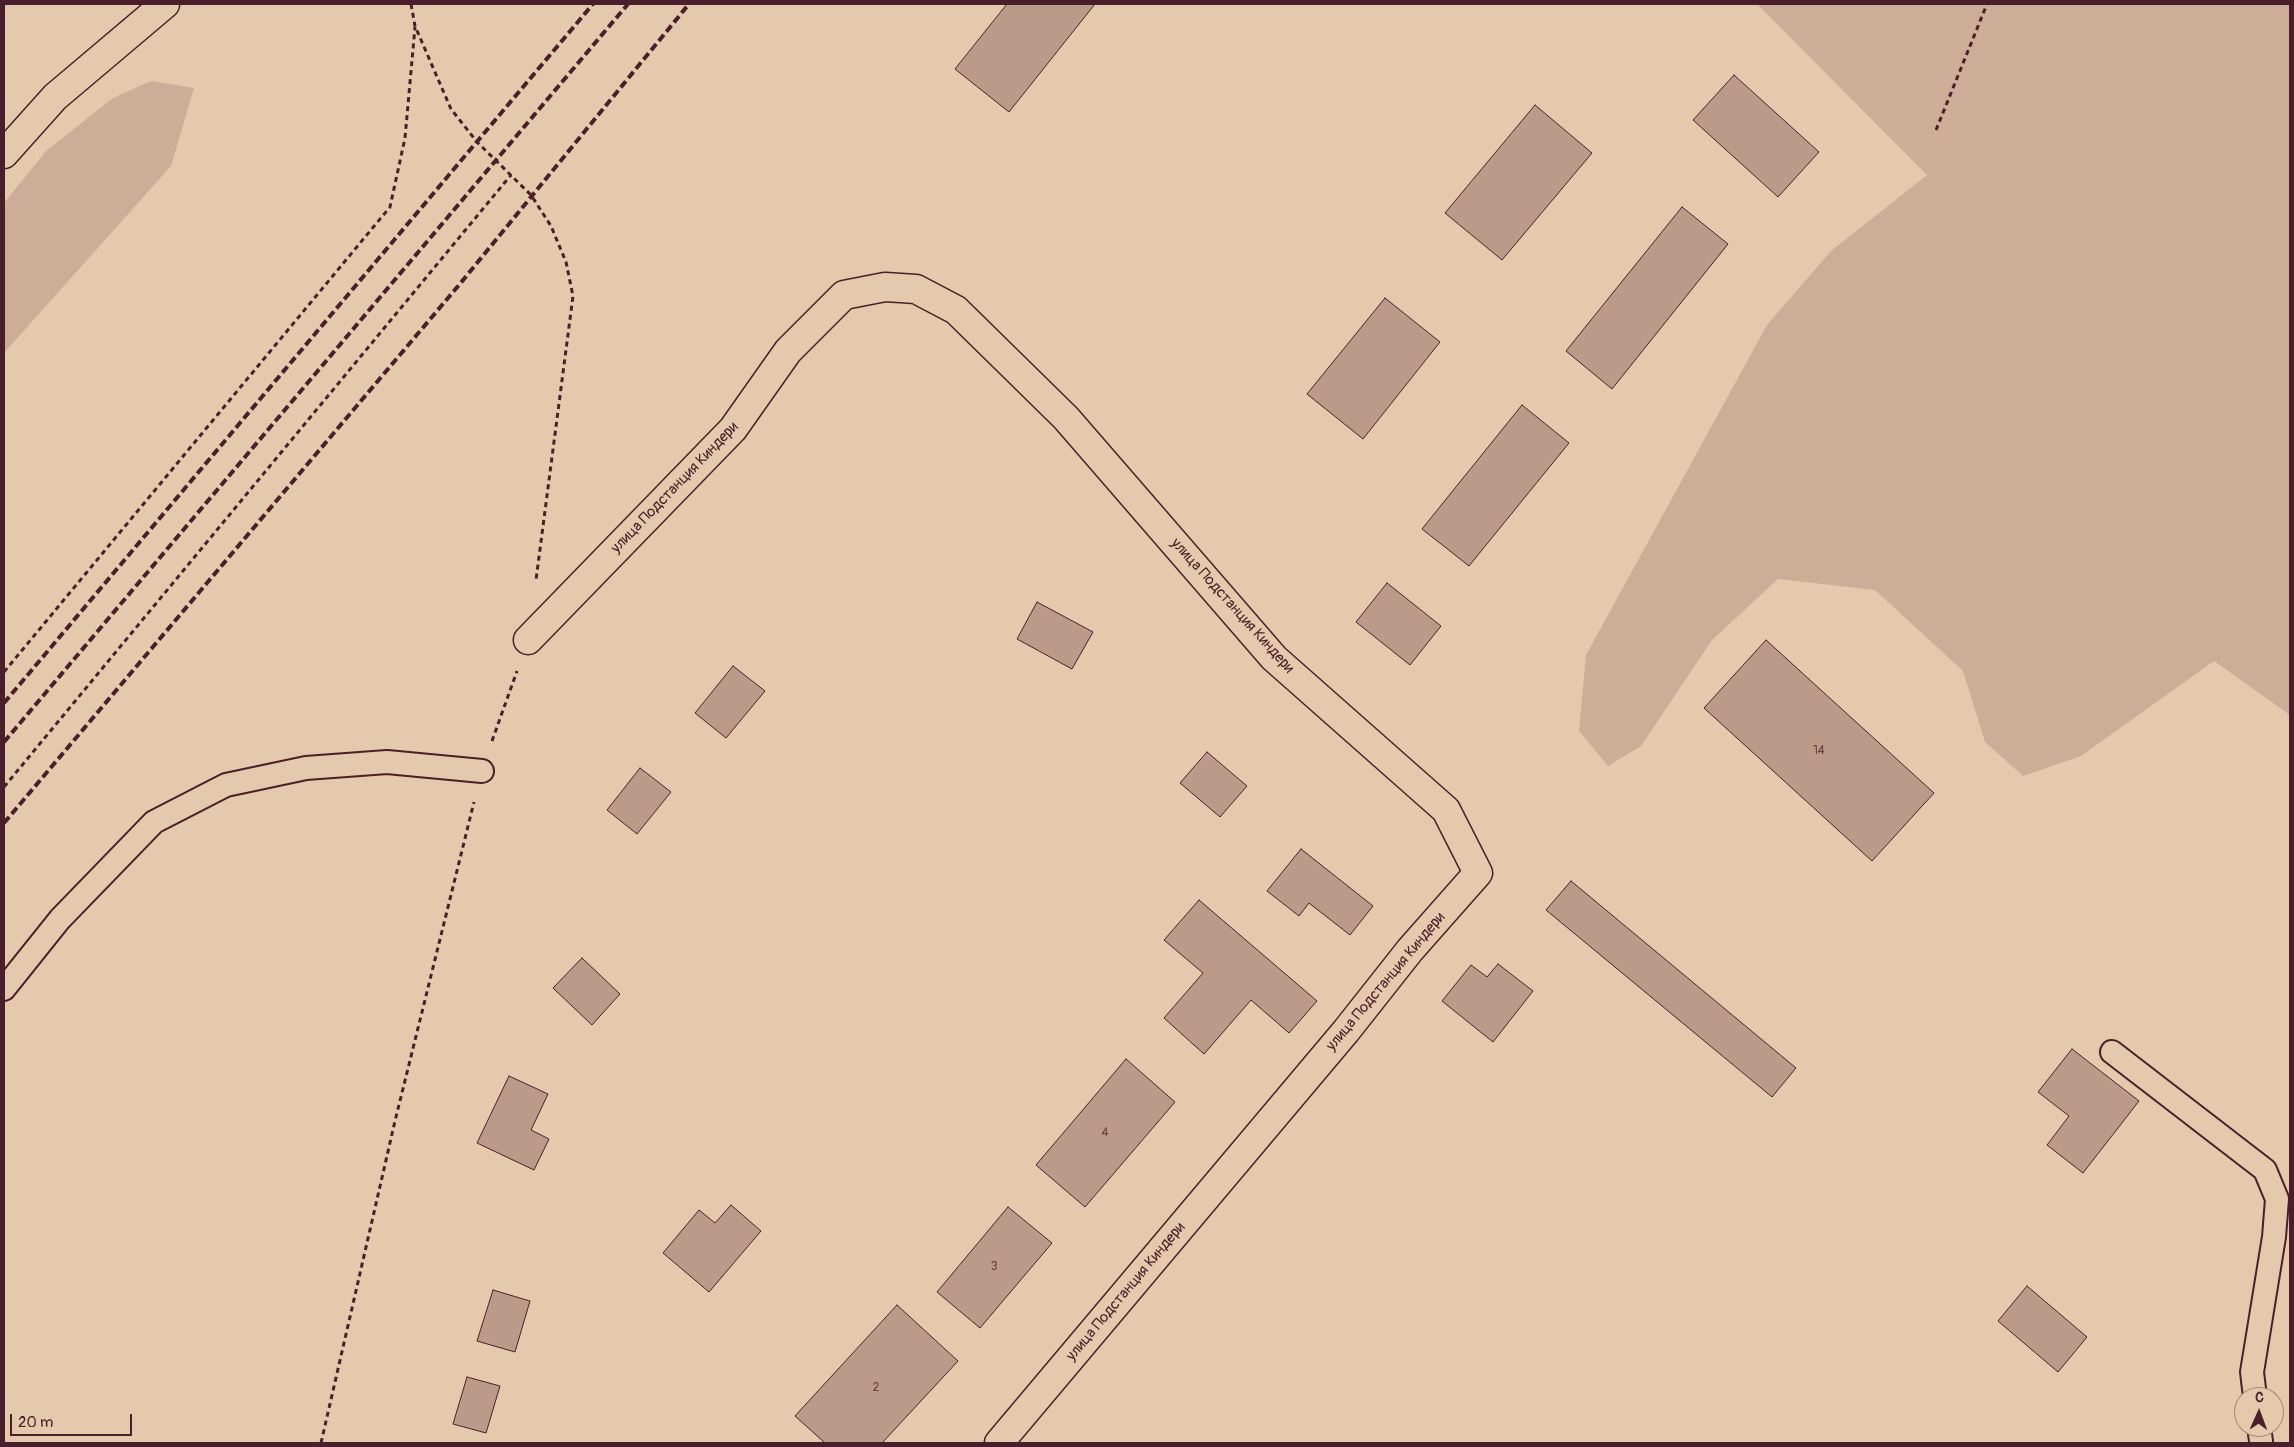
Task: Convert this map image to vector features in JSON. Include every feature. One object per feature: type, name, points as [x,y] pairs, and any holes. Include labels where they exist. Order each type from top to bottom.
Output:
[{"type":"street","points":[[4,154],[55,97],[166,4]]},
{"type":"street","name":"улица Подстанция Киндери","points":[[528,640],[733,429],[788,352],[844,295],[885,287],[916,289],[956,310],[1066,418],[1274,658],[1446,810],[1478,873],[1410,950],[1346,1031],[999,1443]]},
{"type":"lane","points":[[4,990],[60,919],[154,822],[226,785],[306,768],[387,762],[482,770]]},
{"type":"lane","points":[[2112,1052],[2265,1170],[2277,1199],[2274,1237],[2252,1372],[2254,1387]]},
{"type":"path","points":[[411,4],[415,26],[452,109],[477,142],[531,195],[551,226],[566,262],[573,296],[536,581]]},
{"type":"path","points":[[1936,130],[1987,4]]},
{"type":"path","points":[[4,672],[390,206],[405,138],[415,26]]},
{"type":"path","points":[[4,787],[511,175]]},
{"type":"path","points":[[321,1443],[395,1121],[482,770],[528,640]]},
{"type":"shaded area","points":[[1757,4],[2290,4],[2290,715],[2214,661],[2081,756],[2023,776],[1985,742],[1963,671],[1875,590],[1778,579],[1712,640],[1641,746],[1608,766],[1579,731],[1586,655],[1767,325],[1831,251],[1927,175]]},
{"type":"shaded area","points":[[151,81],[194,88],[171,166],[4,353],[4,203],[46,151],[113,98]]},
{"type":"building","points":[[1007,4],[1095,4],[1009,112],[955,69]]},
{"type":"building","points":[[1734,75],[1819,152],[1778,197],[1693,120]]},
{"type":"building","points":[[1535,105],[1592,153],[1502,260],[1445,213]]},
{"type":"building","points":[[1682,207],[1728,244],[1612,389],[1566,351]]},
{"type":"building","points":[[1385,298],[1440,342],[1363,439],[1307,394]]},
{"type":"building","points":[[1522,405],[1569,443],[1469,566],[1422,529]]},
{"type":"building","points":[[1387,583],[1441,626],[1410,665],[1356,622]]},
{"type":"building","points":[[1037,602],[1093,632],[1072,669],[1017,639]]},
{"type":"building","points":[[1766,640],[1934,793],[1872,861],[1704,708]]},
{"type":"building","points":[[733,666],[765,691],[726,738],[695,713]]},
{"type":"building","points":[[1207,752],[1247,786],[1220,817],[1180,783]]},
{"type":"building","points":[[640,768],[671,792],[637,834],[607,810]]},
{"type":"building","points":[[1301,849],[1373,906],[1350,935],[1309,903],[1299,916],[1267,891]]},
{"type":"building","points":[[1571,881],[1796,1068],[1772,1097],[1546,910]]},
{"type":"building","points":[[1199,900],[1317,1001],[1289,1033],[1251,1000],[1204,1054],[1164,1018],[1203,973],[1164,940]]},
{"type":"building","points":[[582,958],[620,994],[592,1025],[553,988]]},
{"type":"building","points":[[1498,964],[1533,991],[1493,1042],[1442,1001],[1471,965],[1487,977]]},
{"type":"building","points":[[2072,1049],[2139,1101],[2083,1173],[2047,1145],[2069,1116],[2038,1092]]},
{"type":"building","points":[[1126,1059],[1175,1102],[1085,1207],[1036,1165]]},
{"type":"building","points":[[509,1076],[548,1094],[531,1130],[549,1139],[534,1170],[477,1143]]},
{"type":"building","points":[[731,1205],[761,1231],[709,1292],[663,1253],[699,1210],[715,1223]]},
{"type":"building","points":[[1008,1207],[1052,1243],[980,1328],[937,1292]]},
{"type":"building","points":[[2027,1286],[2087,1337],[2058,1372],[1998,1321]]},
{"type":"building","points":[[493,1290],[530,1301],[515,1352],[477,1341]]},
{"type":"building","points":[[897,1305],[958,1361],[882,1443],[825,1443],[795,1416]]},
{"type":"building","points":[[467,1377],[500,1386],[486,1433],[453,1424]]},
{"type":"railway","points":[[4,703],[593,4]]},
{"type":"railway","points":[[4,742],[628,4]]},
{"type":"railway","points":[[4,823],[459,285],[689,4]]}]
